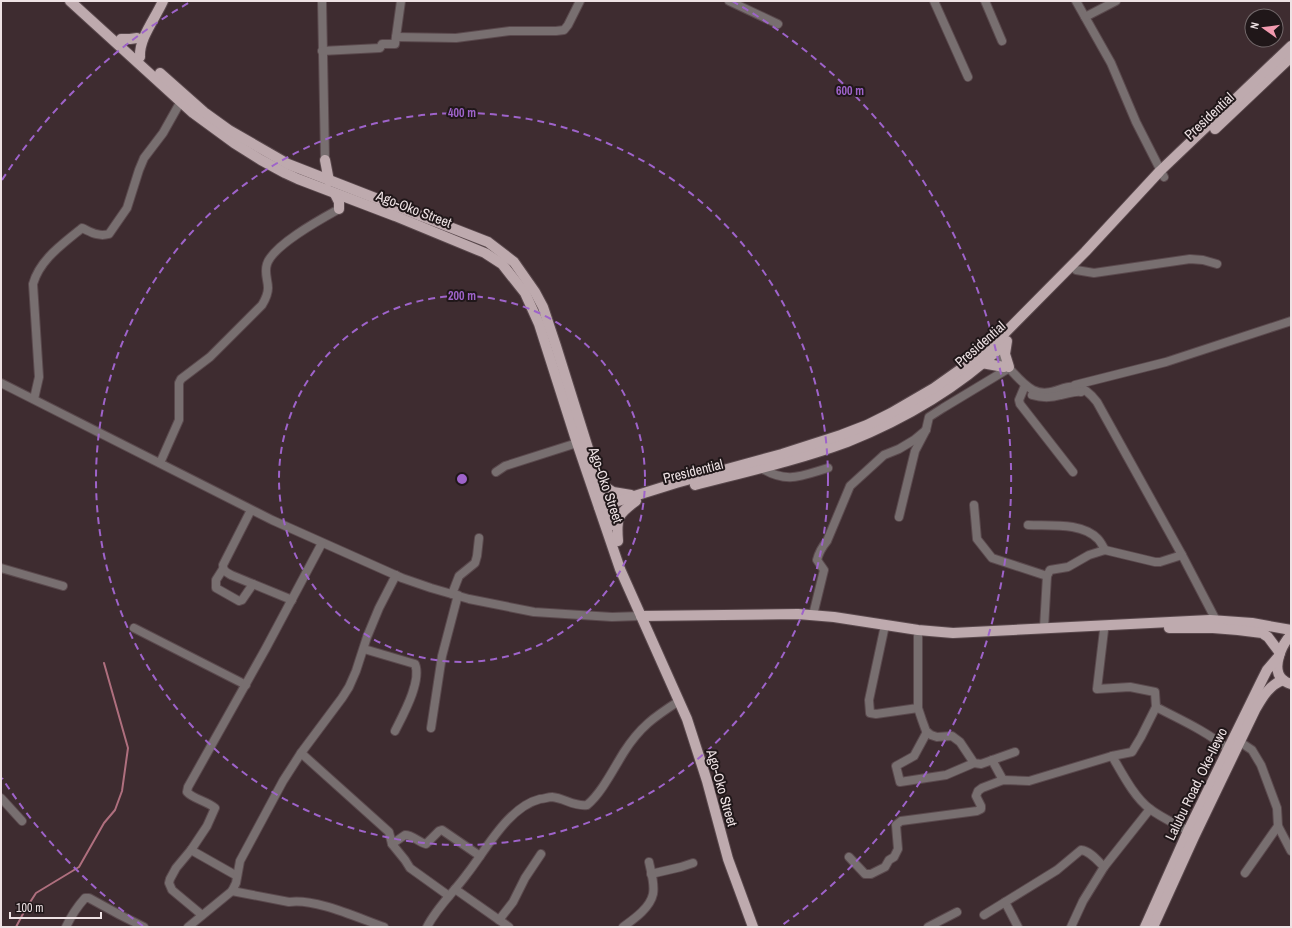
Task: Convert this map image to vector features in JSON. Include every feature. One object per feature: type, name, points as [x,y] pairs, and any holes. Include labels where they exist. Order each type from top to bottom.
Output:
[{"type":"main road","points":[[70,1],[82,5],[204,112],[286,169]]},
{"type":"main road","points":[[132,49],[158,1]]},
{"type":"main road","points":[[140,57],[142,40],[163,1]]},
{"type":"main road","points":[[82,5],[193,112],[234,143],[286,169],[329,181],[488,242],[514,262],[535,292],[543,307],[599,483],[603,509],[618,541],[646,620],[688,708],[709,772],[729,849],[758,927]]},
{"type":"main road","points":[[121,39],[137,38]]},
{"type":"main road","points":[[618,541],[617,524],[619,517],[636,498],[676,483],[782,454],[867,425],[897,410],[934,388],[992,350],[1085,252],[1291,46]]},
{"type":"main road","name":"Presidential","points":[[603,509],[636,498],[762,468],[846,442],[898,418],[942,393],[982,363],[992,350],[1007,341],[1076,270],[1162,174],[1291,57]]},
{"type":"main road","points":[[303,174],[320,168],[325,160]]},
{"type":"main road","points":[[325,160],[329,181]]},
{"type":"main road","name":"Ago-Oko Street","points":[[303,174],[335,194],[485,253],[502,264],[525,293],[546,345],[577,443],[603,509],[620,569],[646,620],[687,719],[707,782],[728,859],[753,927]]},
{"type":"main road","points":[[335,194],[339,202],[339,209]]},
{"type":"main road","points":[[339,209],[351,200]]},
{"type":"main road","points":[[982,363],[1006,368],[1005,354],[1007,341]]},
{"type":"main road","points":[[599,483],[613,492],[636,498]]},
{"type":"main road","points":[[646,620],[783,614],[813,615],[936,632],[954,633],[1044,628],[1252,623],[1291,630]]},
{"type":"main road","points":[[646,620],[799,619],[834,622],[918,636],[953,638],[1215,624],[1262,633],[1268,637],[1279,654],[1279,673],[1287,682]]},
{"type":"main road","name":"Lalubu Road, Oke-Ilewo","points":[[1145,927],[1188,831],[1267,670],[1279,654],[1286,640],[1291,635]]},
{"type":"main road","name":"Lalubu Road, Oke-Ilewo","points":[[1153,927],[1255,710],[1265,694],[1276,682],[1287,682]]},
{"type":"street","points":[[322,1],[325,160]]},
{"type":"street","points":[[322,51],[380,48],[382,44],[395,44],[401,1]]},
{"type":"street","points":[[396,37],[456,38],[510,31],[564,30],[580,1]]},
{"type":"street","points":[[729,1],[778,24]]},
{"type":"street","points":[[934,1],[968,77]]},
{"type":"street","points":[[986,1],[1002,41]]},
{"type":"street","points":[[1076,1],[1111,63],[1136,122],[1162,174]]},
{"type":"street","points":[[1085,17],[1116,1]]},
{"type":"street","points":[[34,399],[39,377],[33,284],[36,275],[42,265],[56,250],[82,228],[94,234],[103,236],[109,234],[127,208],[138,170],[144,158],[163,133],[181,101]]},
{"type":"street","points":[[160,463],[179,420],[179,384],[181,379],[210,357],[262,305],[268,289],[265,273],[266,266],[275,252],[306,229],[339,209]]},
{"type":"street","points":[[1076,270],[1094,273],[1190,259],[1203,260],[1217,264]]},
{"type":"street","points":[[1006,368],[1033,390],[1048,392],[1166,362],[1291,321]]},
{"type":"street","points":[[992,350],[1006,368],[1032,395],[1042,398],[1062,395],[1075,391],[1082,392],[1089,396],[1180,556]]},
{"type":"street","points":[[899,517],[915,451],[926,430],[929,417],[1006,368]]},
{"type":"street","points":[[3,384],[22,392],[251,510],[322,543],[396,575],[431,588],[455,595],[534,612],[646,620]]},
{"type":"street","points":[[1070,387],[1084,389],[1090,393],[1097,402],[1215,624]]},
{"type":"street","points":[[1024,388],[1019,400],[1020,404],[1073,472]]},
{"type":"street","points":[[813,615],[824,570],[817,560],[818,556],[821,548],[827,541],[846,492],[850,486],[884,455],[899,449],[914,440],[926,430]]},
{"type":"street","points":[[496,472],[505,466],[577,443]]},
{"type":"street","points":[[762,468],[776,476],[789,478],[828,468]]},
{"type":"street","points":[[974,505],[977,539],[992,558],[1047,576]]},
{"type":"street","points":[[251,510],[223,565],[223,569],[216,580],[216,588],[239,601],[242,600],[253,584]]},
{"type":"street","points":[[1028,525],[1079,528],[1090,532],[1099,540],[1105,550]]},
{"type":"street","points":[[431,728],[442,656],[459,576],[472,567],[477,556],[479,538]]},
{"type":"street","points":[[202,915],[172,890],[169,883],[176,868],[191,850],[207,826],[215,808],[208,803],[190,795],[187,792],[188,788],[246,685],[322,543]]},
{"type":"street","points":[[1044,628],[1047,576],[1050,570],[1068,567],[1089,555],[1105,550],[1155,562],[1180,556]]},
{"type":"street","points":[[1,568],[63,586]]},
{"type":"street","points":[[223,569],[231,575],[292,600]]},
{"type":"street","points":[[188,927],[232,891],[236,883],[240,861],[280,788],[301,753],[342,698],[356,671],[367,637],[379,608],[396,575]]},
{"type":"street","points":[[134,628],[246,685]]},
{"type":"street","points":[[884,630],[869,700],[870,713],[876,714],[918,708]]},
{"type":"street","points":[[849,857],[866,874],[871,874],[885,867],[889,860],[894,857],[898,849],[896,828],[898,822],[977,811],[981,806],[976,796],[978,791],[1002,780],[1029,781],[1112,756],[1132,752],[1156,707],[1155,692],[1130,687],[1097,689],[1104,630]]},
{"type":"street","points":[[918,636],[918,708],[926,732],[930,736],[952,736],[960,742],[974,763]]},
{"type":"street","points":[[364,650],[415,664],[417,669],[414,688],[396,731]]},
{"type":"street","points":[[426,927],[438,909],[468,874],[504,825],[521,808],[532,802],[552,797],[581,806],[587,805],[596,795],[624,751],[641,729],[651,720],[680,701]]},
{"type":"street","points":[[1156,707],[1200,729],[1217,739],[1228,749]]},
{"type":"street","points":[[926,732],[914,756],[896,766],[900,782],[946,775],[974,763],[981,764],[1015,752]]},
{"type":"street","points":[[1240,742],[1252,750],[1261,765],[1277,808],[1278,826],[1291,851]]},
{"type":"street","points":[[301,753],[389,832],[392,844],[410,868],[449,896]]},
{"type":"street","points":[[1112,756],[1124,777],[1150,809],[1188,831]]},
{"type":"street","points":[[992,760],[1002,780]]},
{"type":"street","points":[[1,798],[22,821]]},
{"type":"street","points":[[1071,927],[1083,901],[1104,867],[1150,809]]},
{"type":"street","points":[[1245,873],[1278,826]]},
{"type":"street","points":[[392,844],[405,835],[412,836],[426,844],[439,831],[442,830],[480,856]]},
{"type":"street","points":[[191,850],[237,876]]},
{"type":"street","points":[[984,915],[1057,870],[1081,850],[1084,850],[1090,854],[1104,867]]},
{"type":"street","points":[[499,920],[513,902],[525,878],[541,854]]},
{"type":"street","points":[[623,927],[632,921],[649,904],[653,894],[649,862]]},
{"type":"street","points":[[651,874],[693,863]]},
{"type":"street","points":[[455,888],[509,927]]},
{"type":"street","points":[[232,891],[289,902],[298,900],[307,902],[384,927]]},
{"type":"street","points":[[66,927],[81,903],[85,898],[89,898],[144,927]]},
{"type":"street","points":[[1005,902],[1018,927]]},
{"type":"street","points":[[928,927],[957,912]]},
{"type":"waterway","points":[[16,927],[36,893],[79,867],[104,823],[115,810],[122,791],[128,748],[104,663]]}]
